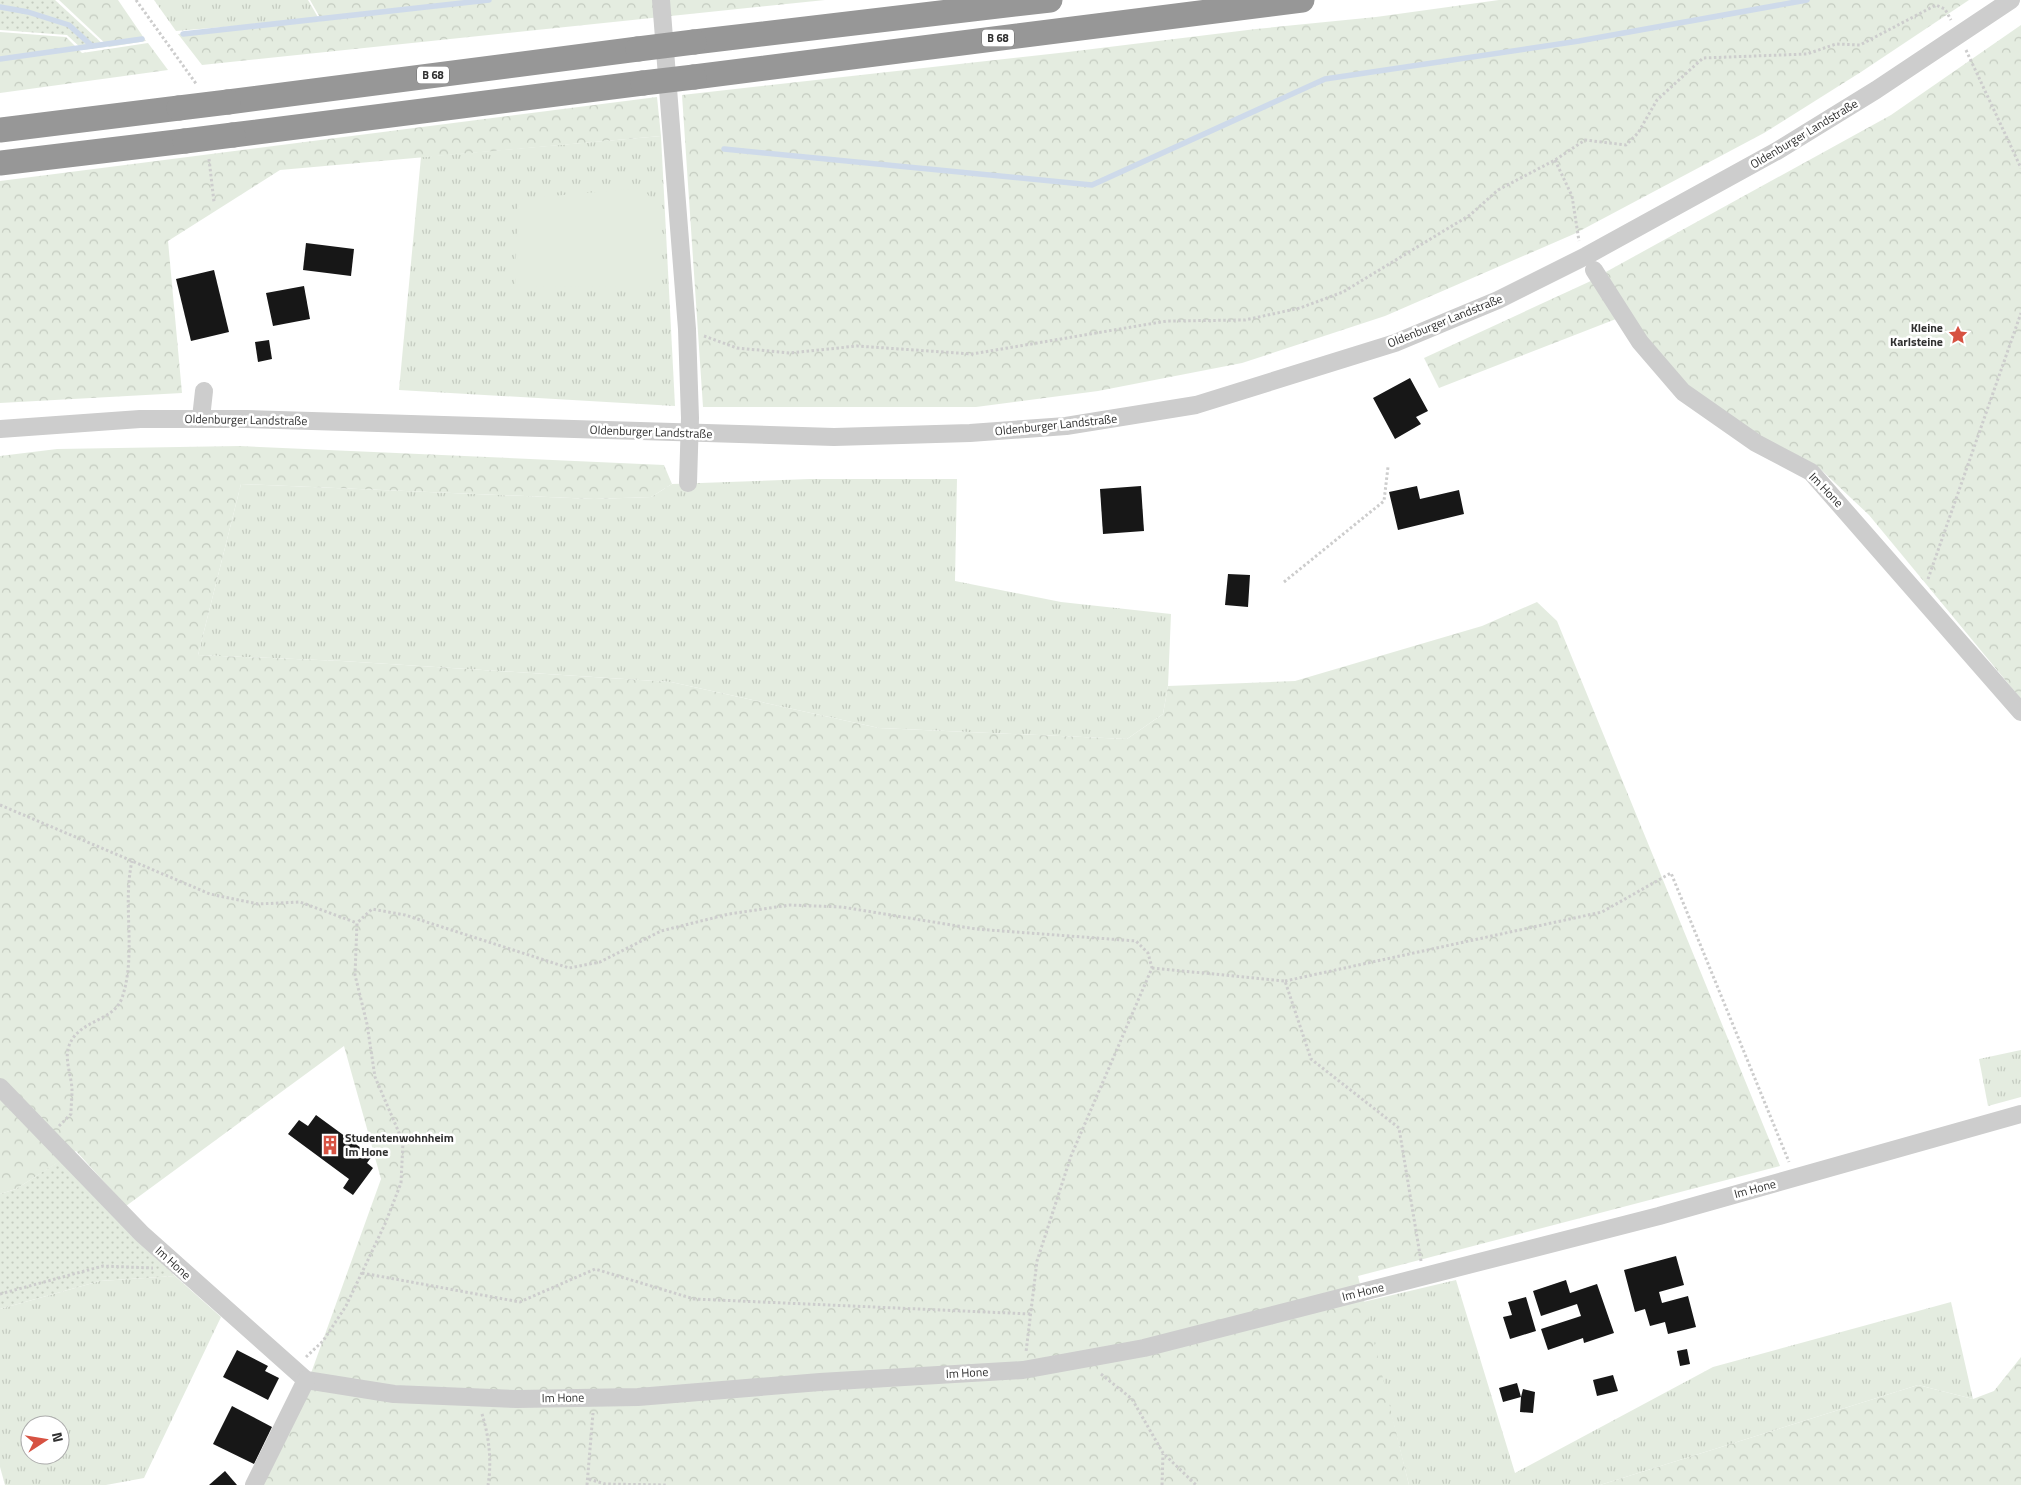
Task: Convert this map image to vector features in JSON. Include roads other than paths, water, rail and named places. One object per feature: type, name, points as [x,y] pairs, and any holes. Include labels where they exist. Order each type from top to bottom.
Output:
[{"type":"highway","name":"B 68","points":[[0,130],[694,42],[1050,0]]},
{"type":"highway","name":"B 68","points":[[0,163],[1302,0]]},
{"type":"street","points":[[661,0],[686,329],[690,434],[688,483]]},
{"type":"street","name":"Oldenburger Landstraße","points":[[0,429],[140,419],[201,418],[834,437],[970,433],[1066,426],[1187,407],[1253,389],[1395,343],[1498,300],[1587,256],[1777,151],[1876,90],[2011,0]]},
{"type":"street","name":"Im Hone","points":[[1587,256],[1640,342],[1683,392],[1756,443],[1811,472],[2021,712]]},
{"type":"street","points":[[201,418],[204,391]]},
{"type":"street","name":"Im Hone","points":[[0,1087],[178,1268],[300,1374],[394,1394],[476,1397],[638,1397],[820,1382],[1023,1370],[1084,1359],[1144,1348],[1659,1216],[2021,1114]]},
{"type":"street","points":[[254,1485],[300,1374]]},
{"type":"waterway","points":[[183,34],[489,0]]},
{"type":"waterway","points":[[724,149],[1092,185],[1325,79],[1579,41],[1807,0]]},
{"type":"waterway","points":[[0,7],[28,12],[69,25],[92,46]]},
{"type":"waterway","points":[[0,59],[142,39]]},
{"type":"place","name":"Kleine Karlsteine","points":[[1958,335]]},
{"type":"place","name":"Studentenwohnheim Im Hone","points":[[330,1145]]}]
